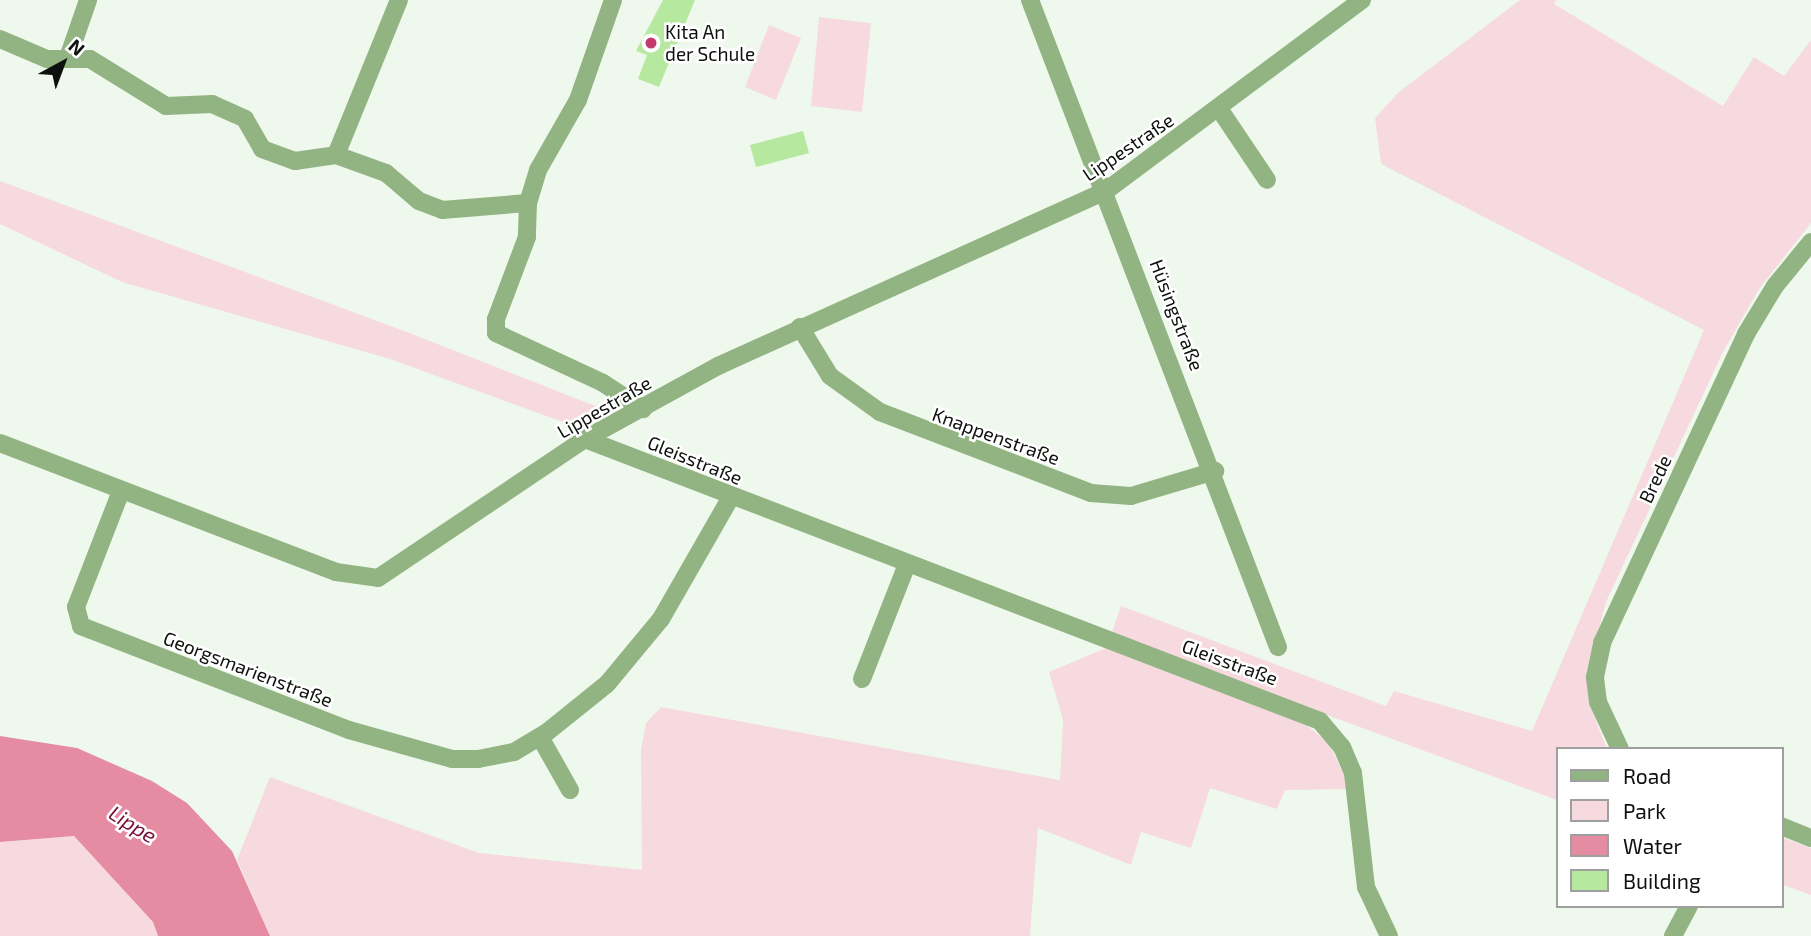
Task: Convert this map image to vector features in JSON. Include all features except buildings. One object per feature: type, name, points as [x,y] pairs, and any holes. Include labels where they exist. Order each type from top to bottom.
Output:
[{"type":"street","points":[[69,55],[88,0]]},
{"type":"street","points":[[336,155],[399,0]]},
{"type":"street","points":[[613,0],[578,100],[538,170],[528,203],[527,237],[496,318],[496,333],[603,383],[643,409]]},
{"type":"street","name":"Hüsingstraße","points":[[1030,0],[1107,190],[1215,471],[1278,647]]},
{"type":"street","name":"Lippestraße","points":[[0,443],[121,491],[366,580],[402,565],[585,439],[800,327],[1107,190],[1220,110],[1362,0]]},
{"type":"street","points":[[0,39],[47,59],[69,55],[120,74],[148,98],[166,106],[212,104],[245,119],[262,149],[295,161],[336,155],[386,173],[419,201],[442,210],[528,203]]},
{"type":"street","points":[[1220,110],[1267,180]]},
{"type":"street","name":"Brede","points":[[1619,747],[1598,702],[1595,677],[1602,643],[1746,334],[1774,286],[1811,242]]},
{"type":"street","name":"Knappenstraße","points":[[800,327],[830,376],[880,412],[1091,493],[1131,496],[1215,471]]},
{"type":"street","name":"Gleisstraße","points":[[585,439],[1320,721],[1342,747],[1353,773],[1366,887],[1389,936]]},
{"type":"street","name":"Georgsmarienstraße","points":[[121,491],[76,607],[80,625],[314,718],[452,759],[499,757],[540,737],[607,684],[647,637],[731,497]]},
{"type":"street","points":[[862,679],[907,564]]},
{"type":"street","points":[[540,737],[570,790]]},
{"type":"street","points":[[1783,828],[1811,838]]},
{"type":"street","points":[[1673,936],[1688,908]]},
{"type":"green space","points":[[1520,0],[1556,0],[1554,4],[1723,106],[1754,57],[1784,76],[1811,40],[1811,223],[1759,289],[1723,352],[1606,602],[1587,675],[1589,703],[1606,747],[1556,747],[1556,800],[1111,635],[1121,606],[1386,706],[1394,691],[1532,731],[1704,330],[1381,164],[1375,118],[1399,92]]},
{"type":"green space","points":[[819,17],[871,23],[862,112],[811,106]]},
{"type":"green space","points":[[769,25],[801,38],[776,100],[745,87]]},
{"type":"green space","points":[[0,181],[412,334],[608,411],[582,429],[390,359],[122,282],[0,224]]},
{"type":"green space","points":[[1106,648],[1306,725],[1327,741],[1352,789],[1285,790],[1277,809],[1210,788],[1191,848],[1141,832],[1131,865],[1038,828],[1030,936],[270,936],[237,860],[270,777],[479,853],[642,870],[641,750],[646,723],[661,707],[1060,780],[1063,720],[1049,672]]},
{"type":"green space","points":[[74,836],[153,922],[158,936],[0,936],[0,842]]},
{"type":"green space","points":[[1783,838],[1811,848],[1811,895],[1783,885]]},
{"type":"water","name":"Lippe","points":[[0,736],[77,748],[152,781],[187,803],[232,851],[270,936],[158,936],[153,922],[74,836],[0,842]]},
{"type":"place","name":"Kita An der Schule","points":[[651,43]]}]
